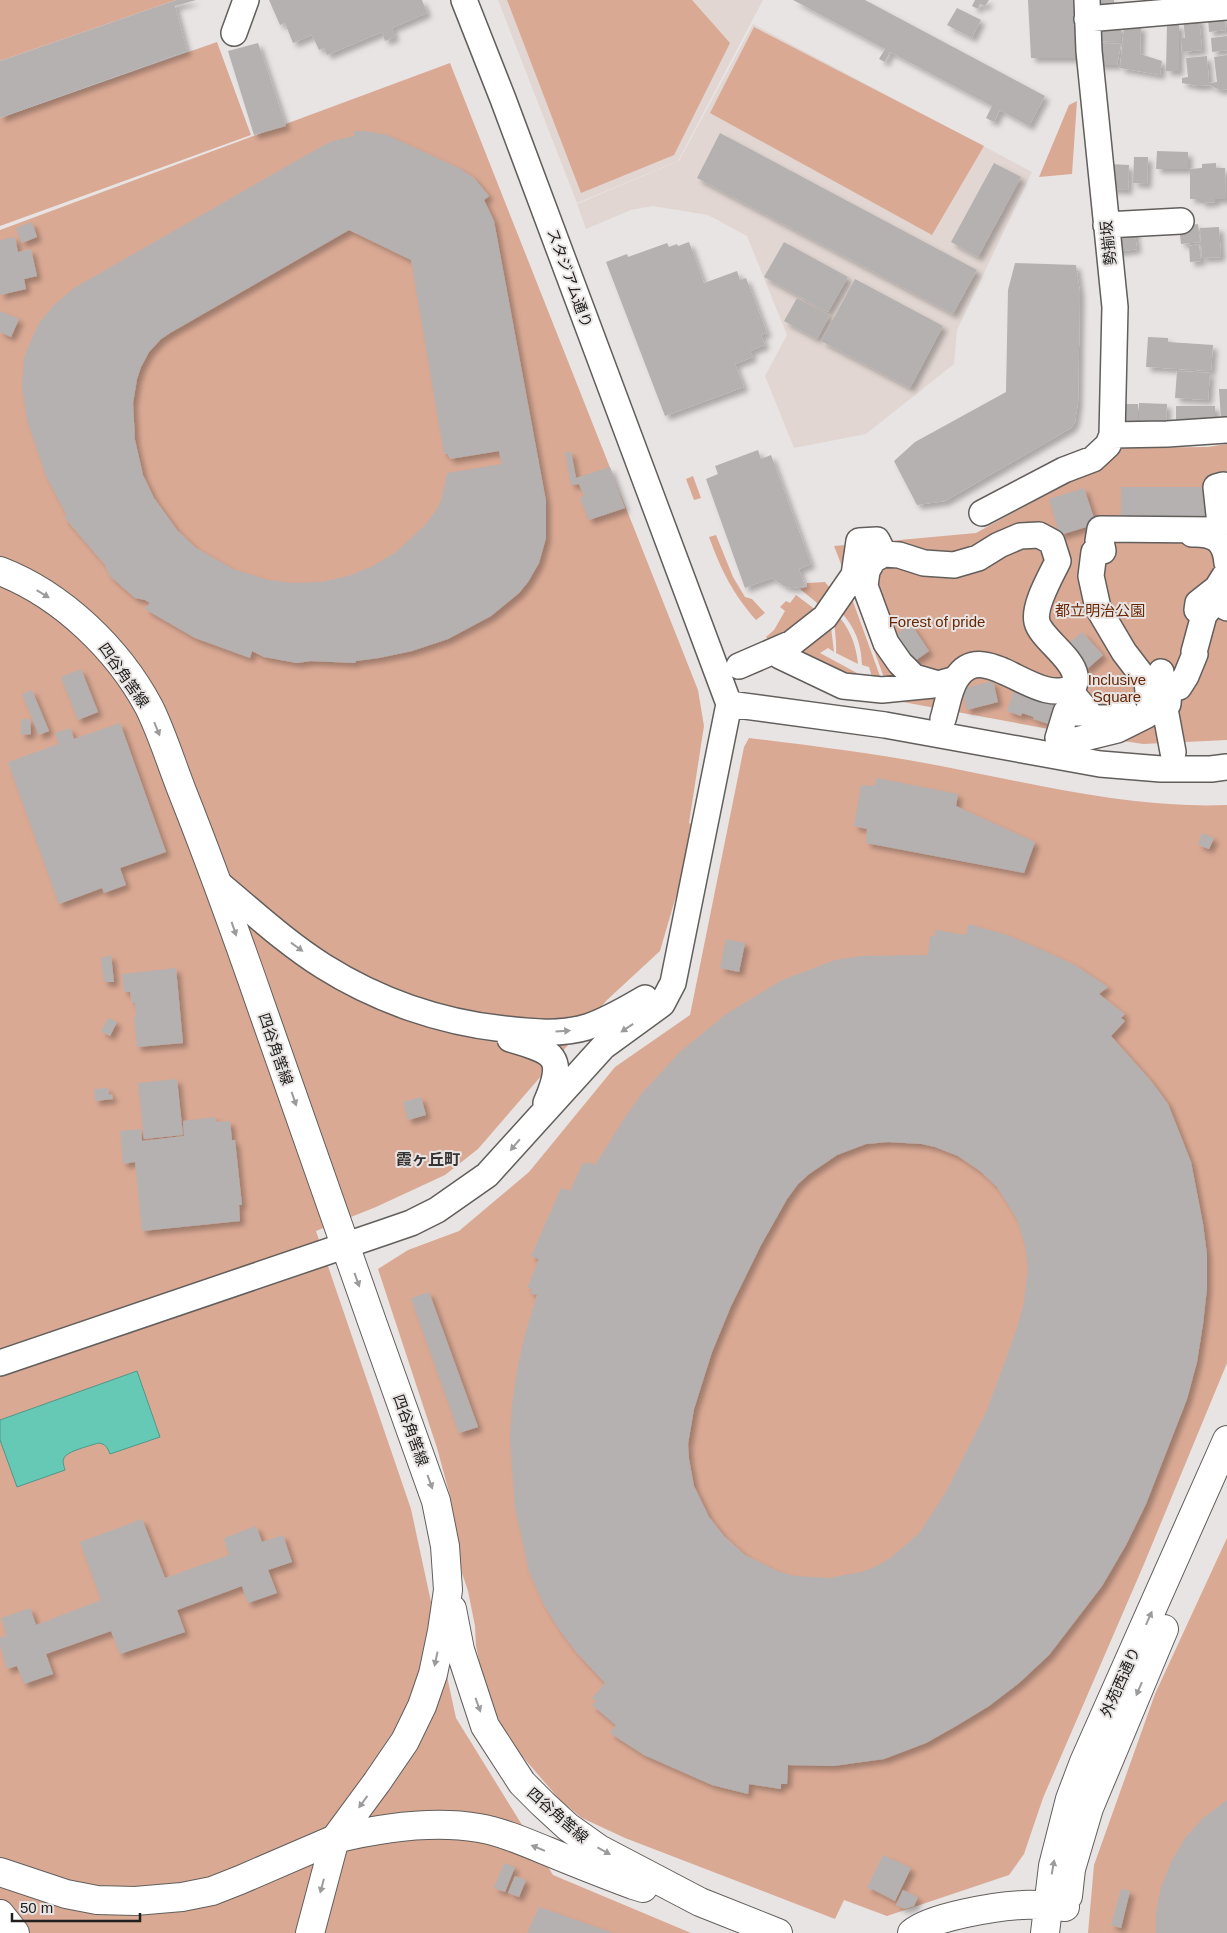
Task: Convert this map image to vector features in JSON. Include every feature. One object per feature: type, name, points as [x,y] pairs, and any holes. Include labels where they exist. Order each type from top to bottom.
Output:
[{"type":"main road","name":"四谷角筈線","points":[[0,571],[13,576],[50,598],[88,627],[120,664],[149,708],[218,883],[344,1246],[436,1501],[445,1546],[448,1590],[460,1650],[483,1720],[501,1752],[522,1782],[568,1827],[599,1849],[700,1902],[778,1933]]},
{"type":"main road","name":"外苑西通り","points":[[1059,1915],[1052,1866],[1062,1825],[1084,1762],[1227,1440]]},
{"type":"main road","name":"外苑西通り","points":[[1045,1933],[1059,1915],[1089,1808],[1227,1483]]},
{"type":"main road","name":"四谷角筈線","points":[[335,1839],[405,1741],[422,1706],[433,1674],[448,1590]]},
{"type":"main road","name":"四谷角筈線","points":[[0,1872],[66,1894],[97,1900],[135,1901],[182,1897],[212,1891],[335,1839],[369,1830],[446,1825],[479,1828],[514,1838],[633,1885],[700,1902]]},
{"type":"main road","points":[[310,1933],[335,1839]]},
{"type":"main road","points":[[912,1933],[928,1924],[981,1911],[1022,1905],[1059,1915]]},
{"type":"main road","points":[[0,1914],[15,1933]]},
{"type":"street","points":[[234,33],[246,0]]},
{"type":"street","name":"スタジアム通り","points":[[464,0],[503,99],[729,704]]},
{"type":"street","points":[[1087,10],[1227,7]]},
{"type":"street","name":"勢揃坂","points":[[1087,10],[1089,51],[1115,307],[1112,435]]},
{"type":"street","points":[[1106,225],[1181,221]]},
{"type":"street","points":[[982,513],[1064,470],[1093,459],[1108,446],[1112,435],[1227,430]]},
{"type":"street","points":[[1172,752],[1158,703],[1153,696],[1146,671],[1139,668],[1124,652],[1098,608],[1091,576],[1094,552],[1103,551],[1101,541],[1098,541],[1100,529],[1214,530],[1220,524],[1216,486],[1224,485],[1226,487]]},
{"type":"street","points":[[1218,540],[1223,533],[1220,489],[1226,487]]},
{"type":"street","points":[[1078,694],[1093,718],[1110,718],[1135,707],[1139,668],[1116,632],[1101,593],[1102,565],[1111,547],[1133,540],[1179,534],[1205,534],[1218,540],[1226,550],[1227,562]]},
{"type":"street","points":[[947,682],[914,677],[900,663],[886,643],[865,586],[860,578],[858,542],[877,540],[884,554],[899,555],[924,563],[954,565],[978,558],[999,545],[1020,536],[1039,535],[1052,542],[1058,561],[1039,604],[1037,622],[1043,633],[1061,652],[1076,674],[1080,713],[1066,712],[1065,740],[1117,730],[1147,715],[1158,703]]},
{"type":"street","points":[[739,666],[792,643],[825,617],[860,578]]},
{"type":"street","points":[[1139,668],[1170,674],[1184,663],[1194,641],[1194,618],[1198,603],[1224,592]]},
{"type":"street","points":[[1158,703],[1168,704],[1169,689],[1179,687],[1188,673],[1195,654],[1204,615],[1212,605],[1218,605],[1224,592]]},
{"type":"street","points":[[774,651],[780,656],[843,686],[882,690],[947,682],[971,665],[981,663],[1022,681],[1056,692],[1078,694]]},
{"type":"street","points":[[943,719],[947,682]]},
{"type":"street","points":[[0,1363],[411,1223],[437,1210],[465,1192],[492,1170],[603,1047],[662,1004],[673,983],[729,704],[885,725],[1100,764],[1161,770],[1227,767]]},
{"type":"street","points":[[218,883],[287,940],[322,966],[353,983],[388,1000],[535,1045],[548,1054],[555,1066],[556,1074],[554,1084],[541,1115]]},
{"type":"street","points":[[450,1020],[512,1030],[568,1031],[587,1027],[611,1018],[673,983]]},
{"type":"shaded area","points":[[498,0],[763,0],[678,161],[577,203]]},
{"type":"shaded area","points":[[753,24],[1032,172],[957,330],[954,364],[866,434],[794,448],[765,376],[787,335],[747,236],[708,215],[653,206],[631,210],[586,229],[577,204],[679,161]]},
{"type":"shaded area","points":[[137,1371],[160,1437],[110,1454],[106,1446],[98,1443],[79,1449],[69,1453],[64,1458],[65,1470],[17,1487],[0,1440],[0,1420]]},
{"type":"green space","points":[[0,0],[176,0],[0,61]]},
{"type":"green space","points":[[507,0],[692,0],[730,43],[674,155],[581,193]]},
{"type":"green space","points":[[754,27],[984,146],[932,235],[710,113]]},
{"type":"green space","points":[[217,42],[251,135],[0,226],[0,118]]},
{"type":"green space","points":[[450,63],[698,690],[704,726],[689,823],[691,824],[679,886],[660,951],[607,1000],[478,1149],[445,1175],[376,1207],[316,1231],[411,1509],[456,1718],[553,1875],[691,1933],[0,1933],[0,230]]},
{"type":"green space","points":[[1077,101],[1072,174],[1039,177],[1069,105]]},
{"type":"green space","name":"都立明治公園","points":[[1227,444],[1227,740],[1143,744],[1070,733],[892,700],[834,546],[976,533],[1094,468],[1122,448],[1208,447]]},
{"type":"green space","points":[[693,476],[701,498],[694,500],[686,479]]},
{"type":"green space","points":[[716,535],[733,577],[745,597],[752,599],[765,613],[756,620],[734,591],[723,571],[709,537]]},
{"type":"green space","points":[[825,582],[834,593],[823,611],[816,602],[800,589],[807,587],[807,583]]},
{"type":"green space","points":[[847,585],[884,687],[872,677],[869,667],[862,665],[856,634],[837,608]]},
{"type":"green space","points":[[796,595],[812,607],[818,615],[771,643],[766,637],[774,630],[785,611],[780,607],[786,601],[790,603]]},
{"type":"green space","points":[[835,612],[851,636],[856,649],[858,664],[836,653]]},
{"type":"green space","points":[[831,627],[834,652],[828,648],[820,653],[857,673],[855,678],[791,654]]},
{"type":"green space","points":[[749,738],[894,758],[1083,794],[1155,803],[1227,805],[1227,1363],[1144,1564],[1043,1798],[1024,1854],[1009,1875],[887,1916],[844,1900],[835,1919],[625,1838],[582,1818],[559,1799],[510,1742],[486,1694],[476,1646],[475,1626],[468,1591],[462,1573],[450,1496],[437,1448],[378,1269],[408,1250],[459,1231],[529,1172],[615,1067],[690,1015],[744,747]]},
{"type":"green space","points":[[1227,1538],[1227,1933],[1088,1933],[1094,1865],[1155,1694]]},
{"type":"building","points":[[176,0],[196,0],[175,6],[187,51],[0,118],[0,61]]},
{"type":"building","points":[[269,0],[422,0],[427,13],[392,28],[395,37],[385,41],[382,32],[327,55],[324,48],[319,50],[312,35],[293,43],[285,23],[280,25]]},
{"type":"building","points":[[793,0],[865,0],[1045,96],[1029,126],[1000,110],[994,122],[986,118],[992,106],[890,52],[885,62],[879,59],[885,49]]},
{"type":"building","points":[[975,0],[989,0],[985,6],[980,4],[978,9],[972,6]]},
{"type":"building","points":[[1028,0],[1078,0],[1078,58],[1031,58]]},
{"type":"building","points":[[1097,0],[1114,0],[1114,11],[1097,11]]},
{"type":"building","points":[[957,8],[981,20],[972,38],[947,25]]},
{"type":"building","points":[[1224,16],[1226,30],[1209,32],[1208,18]]},
{"type":"building","points":[[1199,17],[1202,50],[1182,52],[1181,38],[1185,38],[1183,18]]},
{"type":"building","points":[[1097,22],[1121,27],[1121,42],[1097,41]]},
{"type":"building","points":[[1167,24],[1179,24],[1179,71],[1166,71]]},
{"type":"building","points":[[1124,26],[1141,26],[1140,54],[1162,61],[1160,75],[1120,68]]},
{"type":"building","points":[[1227,36],[1227,50],[1212,52],[1211,38]]},
{"type":"building","points":[[258,43],[286,126],[254,135],[228,51]]},
{"type":"building","points":[[1098,43],[1121,44],[1117,65],[1097,65]]},
{"type":"building","points":[[1227,55],[1227,89],[1220,90],[1209,85],[1198,86],[1182,83],[1182,78],[1188,77],[1186,58],[1207,56],[1209,83],[1217,82],[1214,57]]},
{"type":"building","points":[[354,131],[387,135],[459,168],[474,178],[489,196],[484,200],[494,221],[546,501],[546,538],[539,563],[519,593],[491,616],[448,639],[412,651],[356,661],[355,663],[311,661],[297,663],[264,657],[252,651],[250,658],[195,638],[145,609],[150,603],[135,598],[110,576],[105,565],[64,517],[67,516],[46,476],[27,420],[22,386],[24,359],[39,323],[55,304],[74,288],[322,146],[332,141],[354,136]],"holes":[[[349,230],[411,260],[444,454],[448,454],[450,459],[499,451],[502,464],[447,473],[441,501],[426,524],[396,552],[373,566],[348,576],[321,582],[293,583],[268,580],[233,569],[196,548],[177,530],[154,498],[143,475],[135,440],[133,403],[137,379],[149,352],[161,339],[170,333]]]},
{"type":"building","points":[[720,133],[977,270],[953,314],[697,178]]},
{"type":"building","points":[[1157,151],[1188,152],[1188,169],[1156,169]]},
{"type":"building","points":[[1134,157],[1148,157],[1147,184],[1133,183]]},
{"type":"building","points":[[994,163],[1021,177],[978,257],[951,242]]},
{"type":"building","points":[[1216,163],[1216,168],[1225,168],[1226,199],[1215,199],[1215,202],[1201,203],[1201,199],[1190,199],[1190,169],[1202,168],[1202,164]]},
{"type":"building","points":[[1109,164],[1129,165],[1128,190],[1109,189]]},
{"type":"building","points":[[32,222],[37,237],[22,243],[16,228]]},
{"type":"building","points":[[1198,224],[1200,242],[1181,244],[1179,227]]},
{"type":"building","points":[[1134,227],[1137,249],[1115,252],[1112,231]]},
{"type":"building","points":[[1219,227],[1221,257],[1202,258],[1200,228]]},
{"type":"building","points":[[15,237],[18,252],[31,249],[37,276],[24,279],[26,289],[0,295],[0,240]]},
{"type":"building","points":[[689,242],[704,283],[737,271],[740,280],[746,278],[767,333],[761,335],[765,345],[750,351],[753,357],[735,364],[744,387],[665,416],[606,262],[627,254],[628,257],[667,243],[669,247]]},
{"type":"building","points":[[784,242],[848,277],[828,312],[764,277]]},
{"type":"building","points":[[1199,244],[1201,261],[1190,262],[1189,246]]},
{"type":"building","points":[[1015,263],[1076,265],[1080,293],[1078,402],[1075,422],[1071,428],[945,501],[917,505],[894,461],[915,442],[1006,392],[1008,290]]},
{"type":"building","points":[[855,279],[943,326],[910,388],[821,341]]},
{"type":"building","points":[[797,298],[830,315],[817,339],[784,321]]},
{"type":"building","points":[[0,311],[19,319],[11,337],[0,332]]},
{"type":"building","points":[[1148,337],[1168,338],[1168,342],[1213,345],[1211,371],[1146,367]]},
{"type":"building","points":[[1177,371],[1210,373],[1208,400],[1175,398]]},
{"type":"building","points":[[1219,389],[1227,389],[1227,420],[1221,420]]},
{"type":"building","points":[[1139,403],[1167,404],[1166,423],[1139,422]]},
{"type":"building","points":[[1120,404],[1138,404],[1138,420],[1120,420]]},
{"type":"building","points":[[1176,406],[1215,406],[1215,422],[1176,422]]},
{"type":"building","points":[[758,450],[761,459],[771,455],[811,564],[799,569],[805,586],[792,588],[784,586],[772,578],[745,588],[706,479],[718,474],[715,466]]},
{"type":"building","points":[[565,452],[571,452],[576,478],[610,467],[625,508],[589,520],[580,498],[584,496],[579,484],[571,485]]},
{"type":"building","points":[[1121,487],[1211,487],[1208,519],[1121,527]]},
{"type":"building","points":[[1084,488],[1096,524],[1060,535],[1049,499]]},
{"type":"building","points":[[911,624],[929,651],[912,663],[894,636]]},
{"type":"building","points":[[1082,632],[1103,655],[1086,670],[1065,647]]},
{"type":"building","points":[[81,669],[98,712],[78,720],[61,677]]},
{"type":"building","points":[[993,681],[998,702],[967,710],[962,689]]},
{"type":"building","points":[[1015,688],[1059,702],[1052,725],[1022,713],[1021,716],[1007,711]]},
{"type":"building","points":[[32,690],[49,731],[39,735],[22,694]]},
{"type":"building","points":[[21,719],[30,719],[31,734],[21,735]]},
{"type":"building","points":[[120,723],[166,852],[120,868],[126,885],[104,893],[102,888],[59,904],[8,762],[59,744],[55,733],[70,728],[74,739]]},
{"type":"building","points":[[877,778],[958,794],[956,806],[1035,842],[1024,873],[866,843],[867,829],[854,826],[861,785],[874,786]]},
{"type":"building","points":[[1202,833],[1214,838],[1209,849],[1198,845]]},
{"type":"building","points":[[968,924],[1007,935],[1075,965],[1108,987],[1099,994],[1125,1014],[1121,1018],[1125,1021],[1111,1036],[1151,1081],[1168,1104],[1191,1162],[1207,1255],[1207,1288],[1203,1324],[1197,1362],[1187,1399],[1146,1504],[1126,1545],[1102,1586],[1049,1655],[1019,1683],[989,1706],[926,1743],[884,1759],[833,1766],[788,1765],[787,1784],[781,1784],[781,1789],[749,1784],[748,1794],[712,1785],[644,1755],[610,1733],[616,1725],[592,1705],[596,1701],[592,1698],[605,1683],[577,1653],[558,1628],[543,1603],[529,1571],[515,1508],[510,1439],[517,1371],[524,1338],[537,1295],[530,1293],[532,1289],[527,1288],[539,1259],[531,1256],[561,1188],[570,1191],[583,1162],[588,1165],[589,1162],[595,1165],[643,1092],[680,1052],[726,1014],[782,980],[835,960],[862,956],[928,955],[930,936],[935,936],[935,930],[966,935]],"holes":[[[888,1142],[922,1144],[958,1156],[980,1171],[997,1187],[1017,1219],[1025,1245],[1028,1269],[1024,1302],[1017,1328],[987,1410],[947,1490],[920,1532],[893,1556],[877,1566],[861,1572],[829,1578],[795,1576],[780,1572],[745,1555],[724,1536],[709,1517],[694,1486],[688,1444],[694,1409],[712,1352],[731,1306],[761,1245],[787,1199],[798,1184],[837,1155],[866,1144]]]},
{"type":"building","points":[[726,939],[745,943],[739,972],[720,968]]},
{"type":"building","points":[[111,955],[114,982],[104,982],[101,958]]},
{"type":"building","points":[[176,968],[183,1043],[137,1047],[134,1017],[136,1017],[135,1003],[132,1003],[130,992],[124,992],[122,974]]},
{"type":"building","points":[[108,1018],[117,1022],[110,1036],[101,1031]]},
{"type":"building","points":[[177,1079],[183,1135],[144,1139],[138,1083]]},
{"type":"building","points":[[108,1088],[109,1095],[112,1094],[113,1099],[95,1101],[94,1089]]},
{"type":"building","points":[[421,1097],[426,1115],[408,1120],[403,1102]]},
{"type":"building","points":[[216,1117],[216,1122],[230,1121],[232,1140],[235,1140],[242,1205],[239,1205],[240,1221],[142,1231],[135,1162],[123,1164],[120,1131],[141,1129],[142,1141],[184,1136],[183,1121]]},
{"type":"building","points":[[429,1292],[478,1427],[459,1433],[411,1298]]},
{"type":"building","points":[[142,1519],[165,1578],[229,1555],[224,1538],[256,1526],[262,1542],[283,1535],[292,1562],[268,1570],[277,1593],[248,1603],[242,1586],[177,1610],[185,1632],[120,1654],[111,1631],[46,1654],[53,1674],[24,1684],[17,1666],[7,1669],[0,1645],[0,1638],[7,1635],[1,1618],[30,1608],[36,1625],[101,1600],[80,1542]]},
{"type":"building","points":[[1227,1800],[1227,1933],[1156,1933],[1156,1913],[1161,1887],[1171,1862],[1185,1838],[1203,1818]]},
{"type":"building","points":[[883,1855],[911,1868],[895,1901],[867,1888]]},
{"type":"building","points":[[504,1863],[515,1867],[505,1892],[494,1888]]},
{"type":"building","points":[[515,1876],[526,1880],[519,1897],[508,1893]]},
{"type":"building","points":[[1121,1889],[1130,1891],[1121,1928],[1111,1925]]},
{"type":"building","points":[[903,1890],[918,1897],[914,1906],[905,1909],[896,1905]]},
{"type":"building","points":[[539,1907],[613,1933],[527,1933]]},
{"type":"district","name":"霞ヶ丘町","points":[[428,1159]]},
{"type":"park label","name":"Forest of pride","points":[[937,621]]},
{"type":"park label","name":"Inclusive Square","points":[[1117,688]]}]
